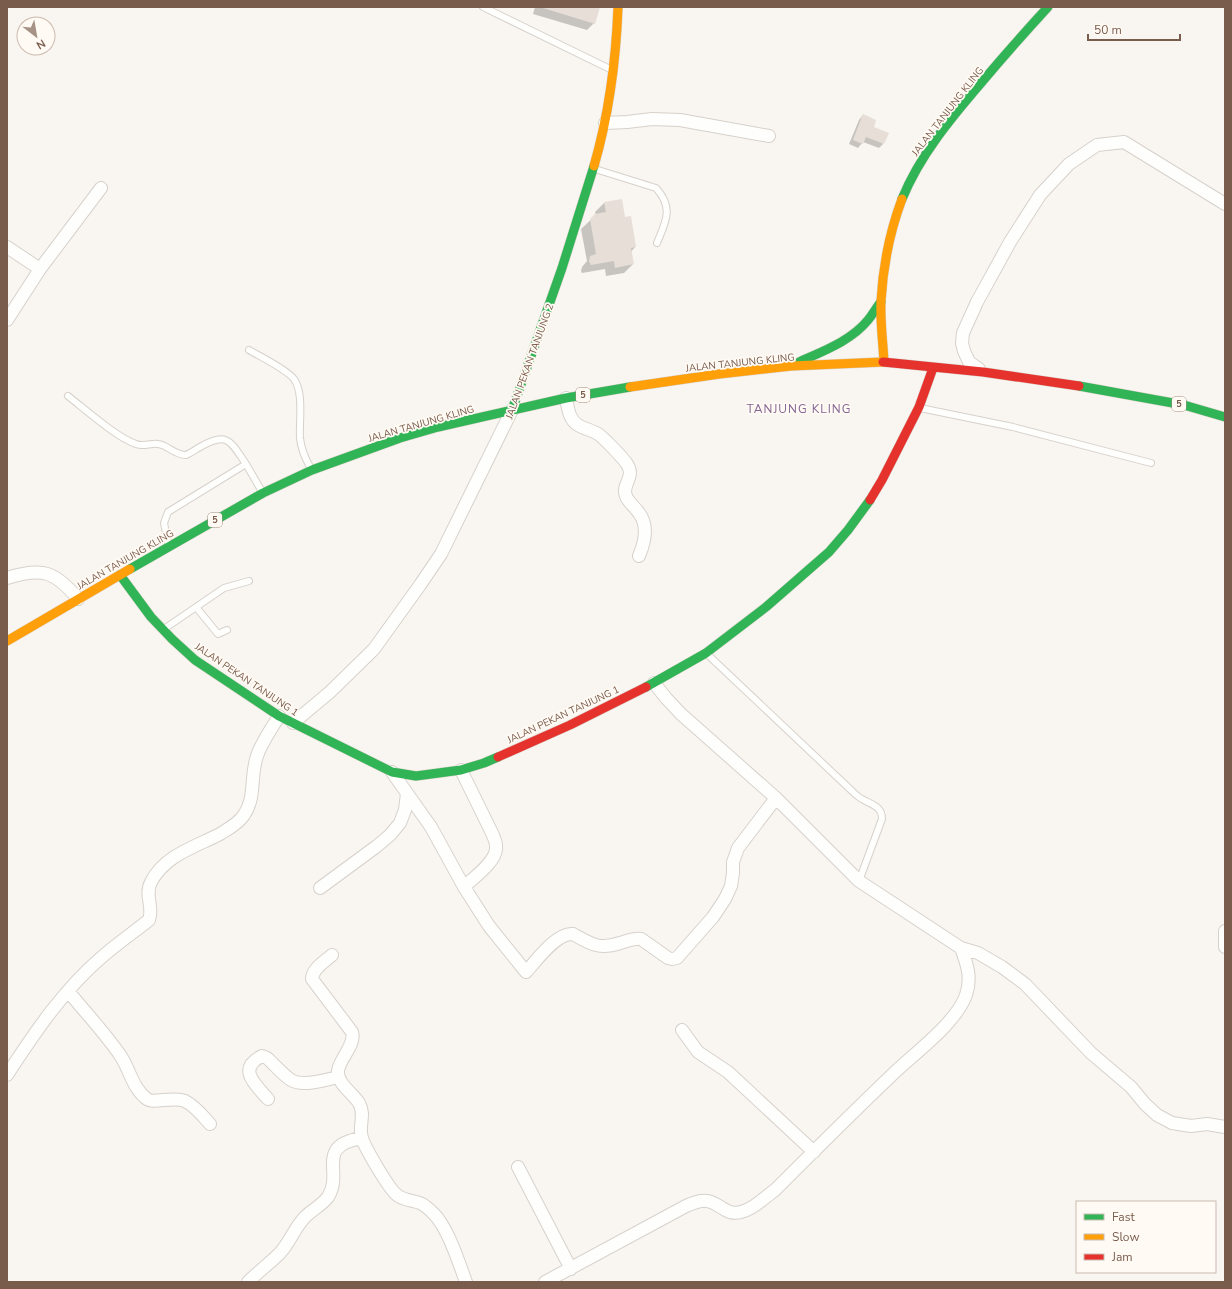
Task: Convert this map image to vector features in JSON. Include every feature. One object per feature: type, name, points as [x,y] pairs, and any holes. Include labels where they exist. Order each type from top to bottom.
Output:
[{"type":"main road","name":"JALAN PEKAN TANJUNG 2","points":[[512,410],[562,272],[594,168],[605,123],[614,71],[618,30],[618,7]]},
{"type":"main road","name":"JALAN TANJUNG KLING","points":[[884,362],[881,302],[885,263],[894,221],[917,168],[937,138],[963,104],[1048,7]]},
{"type":"main road","points":[[791,366],[830,348],[850,335],[868,320],[881,302]]},
{"type":"main road","name":"JALAN TANJUNG KLING","points":[[7,641],[263,493],[312,470],[400,438],[438,427],[566,398],[719,374],[791,366],[884,362],[983,372],[1051,381],[1097,390],[1132,394],[1184,405],[1225,416]]},
{"type":"main road","name":"JALAN PEKAN TANJUNG 1","points":[[120,575],[151,617],[195,660],[279,716],[392,772],[416,776],[461,770],[484,763],[570,725],[654,682],[706,653],[766,607],[829,552],[868,504],[882,480],[919,407],[933,368]]},
{"type":"street","points":[[605,123],[652,119],[680,120],[769,136]]},
{"type":"street","points":[[983,372],[969,362],[966,357],[962,342],[963,333],[977,302],[1010,242],[1040,195],[1069,164],[1097,145],[1124,142],[1225,204]]},
{"type":"street","points":[[7,320],[40,269],[101,188]]},
{"type":"street","points":[[7,247],[40,269]]},
{"type":"street","points":[[566,398],[568,411],[577,425],[598,434],[627,463],[631,470],[625,489],[626,496],[640,514],[645,529],[644,545],[639,556]]},
{"type":"street","name":"JALAN PEKAN TANJUNG 2","points":[[293,723],[330,692],[374,649],[420,585],[441,554],[512,410]]},
{"type":"street","points":[[7,578],[32,572],[47,573],[58,578],[78,599]]},
{"type":"street","points":[[654,682],[681,714],[776,798],[859,880],[961,948],[978,953],[1002,967],[1025,984],[1091,1053],[1131,1088],[1145,1104],[1158,1115],[1172,1124],[1191,1126],[1207,1124],[1225,1127]]},
{"type":"street","points":[[7,1075],[40,1026],[68,991],[103,956],[149,920],[152,914],[148,890],[151,882],[159,871],[180,853],[230,828],[244,816],[250,803],[257,756],[279,716]]},
{"type":"street","points":[[461,770],[492,833],[496,849],[494,857],[488,865],[464,887]]},
{"type":"street","points":[[392,772],[431,827],[464,887],[489,926],[526,972],[556,940],[565,934],[573,934],[593,945],[600,946],[613,945],[636,938],[641,939],[668,958],[677,958],[714,917],[731,886],[733,862],[738,848],[776,798]]},
{"type":"street","points":[[320,888],[390,835],[400,823],[405,810],[407,793]]},
{"type":"street","points":[[1225,931],[1225,947]]},
{"type":"street","points":[[546,1282],[679,1210],[697,1202],[713,1202],[723,1209],[733,1213],[744,1212],[775,1190],[895,1072],[945,1026],[957,1011],[966,995],[969,980],[967,964],[961,948]]},
{"type":"street","points":[[332,955],[317,968],[312,975],[312,979],[349,1027],[353,1036],[340,1065],[338,1077],[341,1083],[357,1100],[361,1108],[363,1114],[361,1126],[362,1138],[387,1184],[397,1195],[407,1200],[422,1204],[435,1214],[444,1227],[466,1282]]},
{"type":"street","points":[[68,991],[121,1055],[140,1092],[148,1100],[159,1101],[171,1098],[185,1101],[196,1109],[210,1124]]},
{"type":"street","points":[[682,1030],[698,1052],[728,1072],[814,1152]]},
{"type":"street","points":[[268,1099],[254,1084],[249,1074],[249,1068],[262,1056],[267,1058],[291,1080],[297,1083],[313,1082],[338,1077]]},
{"type":"street","points":[[248,1282],[280,1252],[304,1217],[328,1196],[332,1187],[332,1160],[336,1151],[342,1145],[351,1140],[362,1138]]},
{"type":"street","points":[[518,1167],[571,1269]]},
{"type":"lane","points":[[483,7],[614,71]]},
{"type":"lane","points":[[594,168],[656,188],[662,195],[666,202],[667,215],[658,244]]},
{"type":"lane","points":[[250,350],[287,373],[297,385],[299,395],[300,439],[305,458],[312,470]]},
{"type":"lane","points":[[68,396],[117,433],[137,444],[144,446],[159,444],[173,452],[186,455],[215,439],[221,438],[230,443],[246,464],[263,493]]},
{"type":"lane","points":[[919,407],[1013,427],[1151,463]]},
{"type":"lane","points":[[169,546],[164,523],[168,512],[246,464]]},
{"type":"lane","points":[[162,629],[224,588],[249,581]]},
{"type":"lane","points":[[196,607],[218,634],[227,630]]},
{"type":"lane","points":[[706,653],[852,791],[861,799],[879,809],[882,814],[882,819],[859,880]]},
{"type":"building","points":[[540,7],[600,7],[595,24]]},
{"type":"building","points":[[863,114],[876,120],[874,127],[889,133],[884,144],[866,137],[863,144],[853,140]]},
{"type":"building","points":[[622,199],[625,217],[631,216],[636,247],[631,248],[634,264],[615,268],[614,261],[591,265],[589,261],[590,256],[596,254],[590,219],[595,214],[606,212],[604,202]]},
{"type":"traffic: fast","points":[[902,199],[909,183],[927,152],[948,123],[1022,35],[1048,7]]},
{"type":"traffic: fast","points":[[512,410],[562,268],[594,166]]},
{"type":"traffic: fast","points":[[799,362],[845,340],[868,320],[881,302]]},
{"type":"traffic: fast","points":[[1079,386],[1184,405],[1225,417]]},
{"type":"traffic: fast","points":[[130,569],[263,493],[312,470],[400,438],[438,427],[566,398],[630,387]]},
{"type":"traffic: fast","points":[[646,687],[706,653],[766,607],[829,552],[848,530],[870,500]]},
{"type":"traffic: fast","points":[[120,575],[151,617],[195,660],[279,716],[392,772],[416,776],[461,770],[498,757]]},
{"type":"traffic: slow","points":[[594,166],[608,107],[616,47],[618,7]]},
{"type":"traffic: slow","points":[[884,362],[881,316],[882,288],[885,262],[902,199]]},
{"type":"traffic: slow","points":[[630,387],[719,374],[791,366],[883,362]]},
{"type":"traffic: slow","points":[[7,641],[130,569]]},
{"type":"traffic: jam","points":[[883,362],[983,372],[1079,386]]},
{"type":"traffic: jam","points":[[870,500],[882,480],[919,407],[933,368]]},
{"type":"traffic: jam","points":[[498,757],[570,725],[646,687]]},
{"type":"district","name":"TANJUNG KLING","points":[[799,409]]}]
